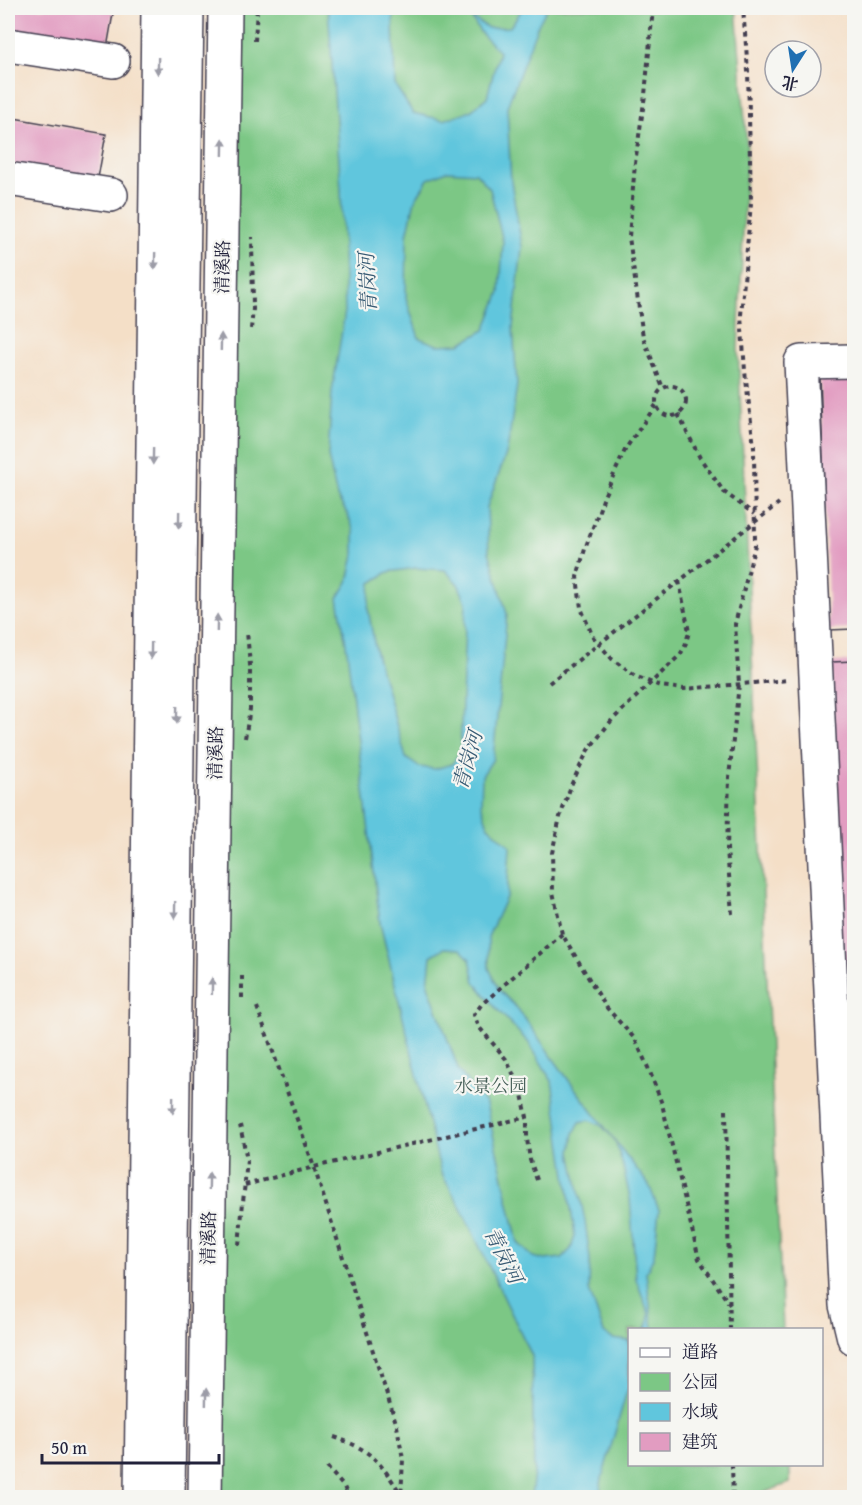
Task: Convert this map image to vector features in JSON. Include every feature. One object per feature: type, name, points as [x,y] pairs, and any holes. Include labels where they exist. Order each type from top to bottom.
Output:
[{"type":"main road","points":[[141,1497],[158,8]]},
{"type":"main road","name":"清溪路","points":[[168,1497],[187,8]]},
{"type":"main road","name":"清溪路","points":[[205,1497],[225,8]]},
{"type":"main road","points":[[8,45],[113,61]]},
{"type":"main road","points":[[8,179],[111,195]]},
{"type":"main road","points":[[855,360],[801,362],[816,677],[843,1006],[846,1305],[855,1338]]},
{"type":"main road","points":[[181,377],[220,378]]},
{"type":"path","points":[[654,8],[645,95],[634,163],[629,237],[642,337],[663,388]]},
{"type":"path","points":[[732,914],[727,849],[729,777],[739,684],[735,624],[755,545],[754,447],[741,315],[751,203],[748,71],[743,8]]},
{"type":"path","points":[[656,405],[666,415],[678,414],[686,404],[684,394],[677,387],[663,388],[657,395],[656,405],[626,448],[605,494],[577,577],[581,608],[593,637],[612,659],[635,676],[660,686],[684,689],[816,677]]},
{"type":"path","points":[[678,414],[700,458],[724,492],[754,515]]},
{"type":"path","points":[[549,683],[779,502]]},
{"type":"path","points":[[679,581],[689,632],[686,646],[680,656],[612,720],[588,750],[560,817],[552,853],[553,892],[562,934],[606,1006],[635,1039],[662,1104],[699,1259],[730,1305]]},
{"type":"path","points":[[537,1180],[530,1160],[527,1117],[521,1090],[506,1059],[480,1027],[474,1015],[482,1005],[562,934]]},
{"type":"path","points":[[257,1007],[314,1167],[397,1426],[403,1459],[401,1496]]},
{"type":"path","points":[[726,1110],[730,1328]]},
{"type":"path","points":[[244,1185],[527,1117]]},
{"type":"path","points":[[334,1437],[352,1443],[375,1458],[401,1496]]},
{"type":"path","points":[[732,1466],[733,1497]]},
{"type":"path","points":[[327,1467],[344,1487],[349,1497]]},
{"type":"green space","name":"水景公园","points":[[225,8],[736,8],[747,146],[738,349],[783,1328],[628,1328],[628,1466],[790,1466],[790,1483],[749,1498],[205,1498]]},
{"type":"water","name":"青岗河","points":[[328,8],[395,8],[393,22],[395,85],[413,113],[444,120],[472,110],[487,97],[499,52],[481,33],[471,17],[488,28],[510,27],[523,8],[547,8],[537,27],[507,107],[511,182],[522,247],[513,327],[517,385],[507,451],[487,507],[489,552],[507,614],[493,759],[482,776],[481,804],[488,826],[510,846],[507,895],[488,937],[489,968],[499,990],[518,1009],[612,1137],[602,1126],[589,1120],[580,1122],[574,1133],[571,1152],[590,1259],[589,1290],[604,1333],[613,1339],[628,1341],[628,1390],[602,1478],[599,1497],[531,1497],[534,1472],[532,1356],[459,1204],[441,1173],[380,923],[347,650],[338,598],[348,582],[354,555],[354,531],[337,497],[328,456],[332,392],[345,311],[341,189]],"holes":[[[447,171],[476,173],[490,189],[503,241],[500,292],[485,330],[460,344],[437,345],[419,338],[406,298],[407,235],[415,200],[428,179]],[[416,568],[445,570],[458,584],[466,602],[460,753],[452,764],[435,769],[419,767],[406,758],[376,653],[368,609],[371,583],[388,572]],[[444,948],[460,949],[470,959],[475,982],[529,1043],[552,1081],[575,1236],[571,1249],[562,1258],[545,1260],[533,1257],[518,1243],[486,1104],[459,1071],[428,985],[431,956]]]},
{"type":"water","points":[[615,1141],[649,1185],[659,1210],[654,1256],[646,1273],[653,1328],[646,1328],[649,1314],[636,1279],[630,1198]]},
{"type":"building","points":[[8,8],[114,8],[107,48],[8,31]]},
{"type":"building","points":[[8,117],[106,134],[98,178],[8,163]]},
{"type":"building","points":[[854,374],[854,629],[829,630],[820,375]]},
{"type":"building","points":[[854,661],[854,973],[840,974],[832,662]]},
{"type":"building","points":[[854,1020],[854,1231],[843,1026]]}]
